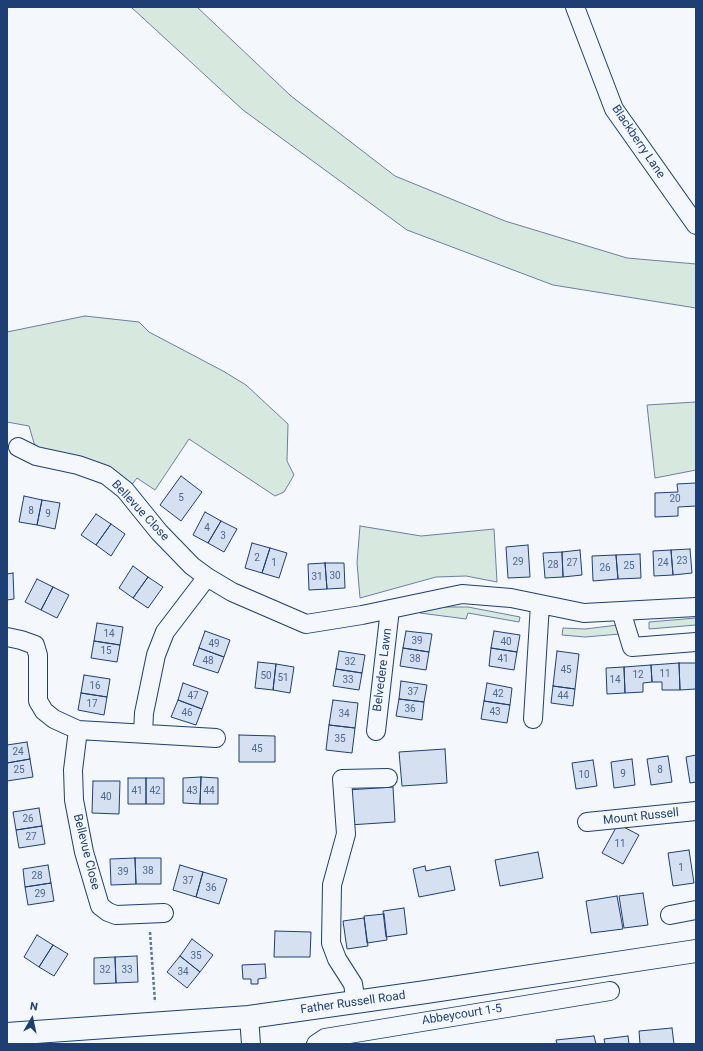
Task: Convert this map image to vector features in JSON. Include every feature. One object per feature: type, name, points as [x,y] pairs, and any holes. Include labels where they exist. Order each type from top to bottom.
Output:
[{"type":"street","name":"Blackberry Lane","points":[[575,7],[614,109],[696,225]]},
{"type":"street","name":"Bellevue Close","points":[[18,447],[36,456],[78,465],[106,475],[124,490],[159,532],[192,566],[232,592],[306,624]]},
{"type":"street","points":[[143,733],[144,713],[156,655],[166,632],[207,577]]},
{"type":"street","name":"Belvedere Lawn","points":[[306,624],[462,594],[511,598],[584,613],[696,607]]},
{"type":"street","points":[[533,719],[540,604]]},
{"type":"street","name":"Belvedere Lawn","points":[[376,731],[390,609]]},
{"type":"street","points":[[620,611],[632,648],[696,642]]},
{"type":"street","points":[[7,637],[35,645],[38,655],[38,701],[44,711],[54,719],[78,730],[216,738]]},
{"type":"street","name":"Bellevue Close","points":[[78,730],[74,770],[74,800],[84,852],[100,906],[108,912],[116,915],[157,914]]},
{"type":"street","points":[[356,1002],[353,984],[337,959],[331,943],[332,884],[346,834],[342,779],[388,778]]},
{"type":"street","name":"Mount Russell","points":[[587,822],[696,811]]},
{"type":"street","points":[[670,915],[696,910]]},
{"type":"street","name":"Father Russell Road","points":[[7,1034],[249,1017],[696,951]]},
{"type":"street","name":"Abbeycourt 1-5","points":[[316,1044],[325,1038],[610,991]]},
{"type":"street","points":[[249,1017],[250,1044]]},
{"type":"path","points":[[157,914],[157,1023]]},
{"type":"shaded area","points":[[131,7],[197,7],[291,96],[395,176],[505,221],[627,258],[696,264],[696,308],[553,285],[407,230],[243,110]]},
{"type":"shaded area","points":[[85,316],[139,322],[149,332],[223,371],[246,385],[288,424],[287,461],[294,475],[284,492],[275,496],[189,439],[155,490],[137,478],[130,487],[37,448],[29,426],[7,422],[7,332]]},
{"type":"shaded area","points":[[696,402],[696,470],[655,478],[647,405]]},
{"type":"shaded area","points":[[360,526],[421,536],[494,529],[497,582],[466,576],[436,577],[360,598],[357,563]]},
{"type":"shaded area","points":[[430,607],[468,607],[520,617],[519,622],[468,613],[466,619],[420,613]]},
{"type":"shaded area","points":[[696,618],[696,625],[649,629],[649,622]]},
{"type":"shaded area","points":[[618,625],[620,634],[585,637],[562,635],[563,628],[585,629]]},
{"type":"building","points":[[181,476],[202,492],[181,521],[160,505]]},
{"type":"building","points":[[696,483],[696,506],[678,507],[678,516],[655,517],[655,493],[678,492],[677,484]]},
{"type":"building","points":[[24,496],[42,500],[37,525],[19,522]]},
{"type":"building","points":[[42,500],[60,503],[55,529],[37,525]]},
{"type":"building","points":[[205,512],[221,521],[208,543],[193,535]]},
{"type":"building","points":[[96,514],[111,524],[96,545],[81,535]]},
{"type":"building","points":[[221,521],[237,529],[224,552],[208,543]]},
{"type":"building","points":[[111,524],[125,534],[111,556],[96,545]]},
{"type":"building","points":[[252,543],[270,548],[262,573],[245,568]]},
{"type":"building","points":[[528,545],[530,577],[508,578],[506,547]]},
{"type":"building","points":[[270,548],[287,553],[279,578],[262,573]]},
{"type":"building","points":[[690,549],[692,573],[673,575],[671,550]]},
{"type":"building","points":[[580,550],[582,575],[563,577],[562,552]]},
{"type":"building","points":[[671,550],[673,575],[654,576],[653,551]]},
{"type":"building","points":[[562,552],[563,577],[545,578],[543,553]]},
{"type":"building","points":[[640,554],[641,578],[618,579],[616,555]]},
{"type":"building","points":[[616,555],[618,579],[593,581],[592,556]]},
{"type":"building","points":[[325,563],[344,563],[345,588],[327,589]]},
{"type":"building","points":[[325,563],[327,589],[309,590],[308,564]]},
{"type":"building","points":[[133,566],[148,577],[133,598],[119,588]]},
{"type":"building","points":[[13,573],[14,599],[7,600],[7,574]]},
{"type":"building","points":[[148,577],[163,587],[148,608],[133,598]]},
{"type":"building","points":[[37,579],[53,587],[41,610],[25,602]]},
{"type":"building","points":[[53,587],[69,595],[57,618],[41,610]]},
{"type":"building","points":[[97,623],[123,627],[120,645],[94,641]]},
{"type":"building","points":[[205,631],[230,640],[224,657],[199,648]]},
{"type":"building","points":[[406,631],[432,634],[429,652],[403,648]]},
{"type":"building","points":[[494,631],[520,635],[517,652],[491,648]]},
{"type":"building","points":[[94,641],[120,645],[117,662],[91,658]]},
{"type":"building","points":[[199,648],[224,657],[218,673],[193,665]]},
{"type":"building","points":[[403,648],[429,652],[426,670],[400,666]]},
{"type":"building","points":[[491,648],[517,652],[514,670],[489,666]]},
{"type":"building","points":[[339,651],[365,655],[362,673],[336,669]]},
{"type":"building","points":[[557,651],[579,654],[575,689],[553,686]]},
{"type":"building","points":[[258,662],[276,664],[273,690],[255,688]]},
{"type":"building","points":[[679,663],[680,690],[662,690],[662,682],[652,682],[651,665]]},
{"type":"building","points":[[679,663],[696,663],[696,689],[680,690]]},
{"type":"building","points":[[276,664],[294,667],[290,693],[273,690]]},
{"type":"building","points":[[651,665],[652,682],[643,683],[643,692],[625,693],[624,667]]},
{"type":"building","points":[[624,667],[625,693],[607,694],[606,668]]},
{"type":"building","points":[[336,669],[362,673],[359,690],[333,686]]},
{"type":"building","points":[[84,675],[110,679],[107,697],[81,693]]},
{"type":"building","points":[[401,681],[427,685],[424,702],[399,699]]},
{"type":"building","points":[[183,683],[208,692],[202,709],[178,700]]},
{"type":"building","points":[[487,683],[512,688],[510,705],[484,701]]},
{"type":"building","points":[[553,686],[575,689],[573,706],[551,703]]},
{"type":"building","points":[[81,693],[107,697],[104,715],[78,710]]},
{"type":"building","points":[[399,699],[424,702],[422,720],[396,716]]},
{"type":"building","points":[[178,700],[202,709],[196,725],[171,717]]},
{"type":"building","points":[[333,700],[358,703],[355,728],[329,725]]},
{"type":"building","points":[[484,701],[510,705],[507,723],[481,719]]},
{"type":"building","points":[[329,725],[355,728],[352,753],[326,750]]},
{"type":"building","points":[[239,735],[275,736],[275,762],[239,762]]},
{"type":"building","points":[[27,742],[30,759],[7,763],[7,745]]},
{"type":"building","points":[[445,749],[447,783],[402,786],[399,752]]},
{"type":"building","points":[[696,755],[696,782],[690,783],[686,757]]},
{"type":"building","points":[[668,756],[672,782],[651,785],[647,759]]},
{"type":"building","points":[[30,759],[33,777],[7,781],[7,763]]},
{"type":"building","points":[[632,759],[635,785],[614,788],[611,762]]},
{"type":"building","points":[[593,760],[597,786],[576,789],[572,763]]},
{"type":"building","points":[[201,777],[218,778],[218,804],[200,804]]},
{"type":"building","points":[[201,777],[200,804],[183,803],[183,778]]},
{"type":"building","points":[[128,778],[146,778],[146,804],[128,804]]},
{"type":"building","points":[[146,778],[164,778],[164,804],[146,804]]},
{"type":"building","points":[[93,781],[120,781],[119,814],[92,813]]},
{"type":"building","points":[[393,787],[395,822],[349,825],[347,790]]},
{"type":"building","points":[[39,808],[42,826],[16,830],[13,812]]},
{"type":"building","points":[[618,824],[639,835],[623,864],[602,853]]},
{"type":"building","points":[[42,826],[45,844],[19,848],[16,830]]},
{"type":"building","points":[[689,850],[694,883],[673,886],[668,853]]},
{"type":"building","points":[[538,852],[543,878],[500,886],[495,860]]},
{"type":"building","points":[[135,858],[161,858],[161,884],[136,884]]},
{"type":"building","points":[[135,858],[136,884],[111,885],[110,859]]},
{"type":"building","points":[[48,865],[51,883],[25,887],[23,869]]},
{"type":"building","points":[[180,865],[203,872],[196,897],[173,890]]},
{"type":"building","points":[[425,866],[426,871],[450,866],[455,890],[419,897],[413,869]]},
{"type":"building","points":[[203,872],[227,879],[219,904],[196,897]]},
{"type":"building","points":[[51,883],[54,901],[28,905],[25,887]]},
{"type":"building","points":[[643,893],[648,925],[624,928],[619,896]]},
{"type":"building","points":[[617,896],[623,929],[591,933],[586,901]]},
{"type":"building","points":[[404,908],[407,934],[386,937],[383,911]]},
{"type":"building","points":[[384,914],[387,940],[367,943],[364,916]]},
{"type":"building","points":[[364,918],[368,946],[347,949],[343,921]]},
{"type":"building","points":[[275,931],[311,932],[310,957],[274,957]]},
{"type":"building","points":[[37,935],[53,945],[39,967],[24,957]]},
{"type":"building","points":[[192,939],[213,955],[200,972],[180,956]]},
{"type":"building","points":[[53,945],[68,954],[54,976],[39,967]]},
{"type":"building","points":[[137,956],[138,982],[116,983],[115,957]]},
{"type":"building","points":[[180,956],[200,972],[187,988],[167,972]]},
{"type":"building","points":[[115,957],[116,983],[94,984],[94,958]]},
{"type":"building","points":[[265,964],[266,978],[258,979],[258,984],[251,984],[251,979],[243,979],[242,965]]},
{"type":"building","points":[[672,1028],[674,1044],[640,1044],[639,1031]]},
{"type":"building","points":[[594,1036],[596,1044],[557,1044],[556,1040]]},
{"type":"building","points":[[628,1036],[629,1044],[605,1044],[604,1039]]}]
